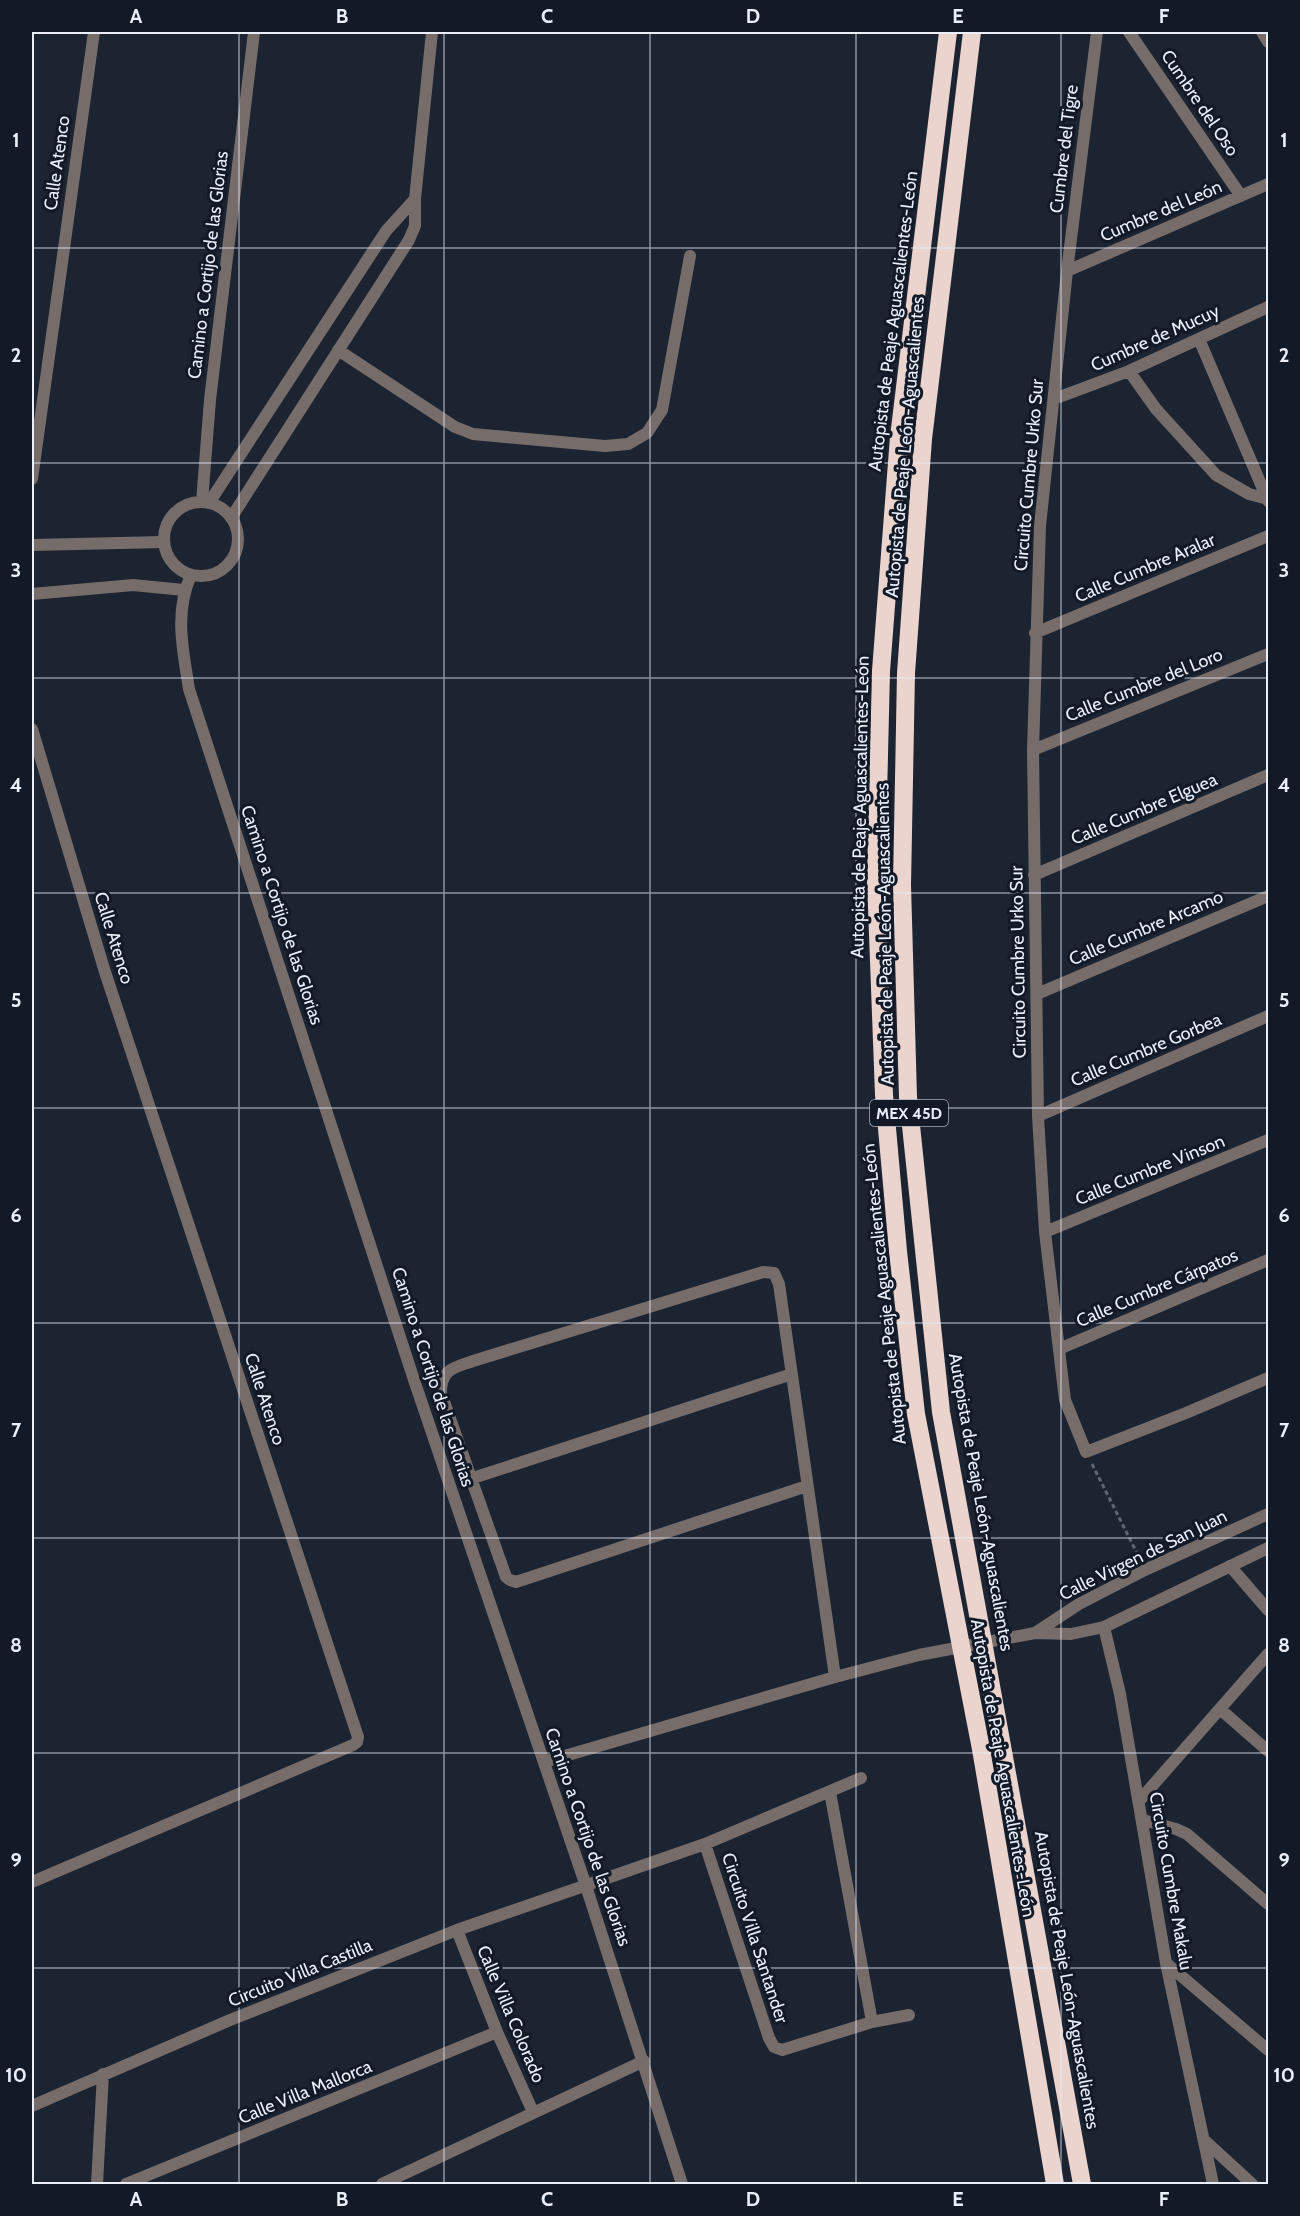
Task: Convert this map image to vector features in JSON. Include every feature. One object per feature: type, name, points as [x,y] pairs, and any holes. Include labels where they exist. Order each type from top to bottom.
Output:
[{"type":"highway","name":"Autopista de Peaje Aguascalientes-León","points":[[948,32],[899,437],[881,671],[876,880],[884,1095],[916,1414],[981,1749],[1055,2184]]},
{"type":"highway","name":"Autopista de Peaje León-Aguascalientes","points":[[972,32],[923,438],[906,673],[902,885],[908,1097],[940,1412],[1082,2184]]},
{"type":"street","name":"Calle Atenco","points":[[32,478],[93,32]]},
{"type":"street","name":"Camino a Cortijo de las Glorias","points":[[206,503],[210,400],[254,32]]},
{"type":"street","points":[[231,518],[409,240],[415,226],[415,199],[432,32]]},
{"type":"street","name":"Cumbre del Tigre","points":[[1067,271],[1097,32]]},
{"type":"street","name":"Cumbre del Oso","points":[[1129,32],[1241,196]]},
{"type":"street","points":[[1262,32],[1269,42]]},
{"type":"street","name":"Cumbre del León","points":[[1067,271],[1269,184]]},
{"type":"street","points":[[206,503],[386,231],[415,199]]},
{"type":"street","points":[[338,350],[455,427],[473,434],[605,446],[628,444],[647,433],[662,410],[690,256]]},
{"type":"street","name":"Circuito Cumbre Urko Sur","points":[[1067,271],[1040,526],[1035,633],[1034,875],[1038,1116],[1046,1232],[1065,1400],[1086,1452]]},
{"type":"street","name":"Cumbre de Mucuy","points":[[1054,399],[1129,371],[1269,307]]},
{"type":"street","points":[[1199,339],[1268,500]]},
{"type":"street","points":[[1129,371],[1156,409],[1216,475],[1249,494],[1268,500]]},
{"type":"street","points":[[206,503],[225,511],[231,518],[237,529],[238,543],[235,555],[227,566],[216,573],[204,576],[190,575],[172,562],[164,542],[165,530],[170,518],[179,509],[190,504],[206,503]]},
{"type":"street","name":"Calle Cumbre Aralar","points":[[1035,633],[1269,536]]},
{"type":"street","points":[[32,545],[164,542]]},
{"type":"street","name":"Camino a Cortijo de las Glorias","points":[[190,575],[184,590],[180,612],[181,640],[189,689],[414,1380],[586,1886],[682,2184]]},
{"type":"street","points":[[32,594],[133,585],[184,590]]},
{"type":"street","name":"Calle Cumbre del Loro","points":[[1033,750],[1269,654]]},
{"type":"street","name":"Calle Atenco","points":[[32,729],[108,983],[357,1737],[357,1742],[353,1745],[32,1882]]},
{"type":"street","name":"Calle Cumbre Elguea","points":[[1034,875],[1269,775]]},
{"type":"street","name":"Calle Cumbre Arcamo","points":[[1037,994],[1269,896]]},
{"type":"street","name":"Calle Cumbre Gorbea","points":[[1038,1116],[1269,1016]]},
{"type":"street","name":"Calle Cumbre Vinson","points":[[1046,1232],[1269,1140]]},
{"type":"street","name":"Calle Cumbre Cárpatos","points":[[1059,1349],[1269,1260]]},
{"type":"street","points":[[807,1486],[516,1582],[506,1577],[441,1393],[441,1380],[448,1370],[472,1361],[764,1272],[774,1273],[779,1284],[835,1677]]},
{"type":"street","points":[[472,1478],[792,1374]]},
{"type":"street","points":[[1086,1452],[1269,1378]]},
{"type":"street","name":"Calle Virgen de San Juan","points":[[1035,1633],[1079,1604],[1145,1570],[1269,1514]]},
{"type":"street","points":[[544,1762],[835,1677],[920,1655],[1035,1633],[1071,1634],[1104,1627],[1269,1548]]},
{"type":"street","points":[[1230,1566],[1269,1610]]},
{"type":"street","name":"Circuito Cumbre Makalu","points":[[1104,1627],[1120,1694],[1166,1963],[1213,2184]]},
{"type":"street","points":[[1139,1801],[1269,1653]]},
{"type":"street","points":[[1220,1709],[1269,1751]]},
{"type":"street","name":"Circuito Villa Santander","points":[[586,1886],[705,1844],[861,1778]]},
{"type":"street","points":[[830,1792],[872,2022]]},
{"type":"street","points":[[1143,1820],[1187,1834],[1269,1904]]},
{"type":"street","name":"Circuito Villa Santander","points":[[705,1844],[769,2038],[774,2047],[782,2050],[872,2022],[909,2015]]},
{"type":"street","name":"Circuito Villa Castilla","points":[[32,2106],[230,2020],[457,1930],[586,1886]]},
{"type":"street","name":"Calle Villa Colorado","points":[[457,1930],[497,2032],[533,2112]]},
{"type":"street","points":[[1166,1963],[1269,2050]]},
{"type":"street","name":"Calle Villa Mallorca","points":[[126,2184],[497,2032]]},
{"type":"street","points":[[382,2184],[644,2061]]},
{"type":"street","points":[[97,2184],[103,2074]]},
{"type":"street","points":[[1204,2140],[1252,2184]]},
{"type":"path","points":[[1086,1452],[1145,1570]]}]
